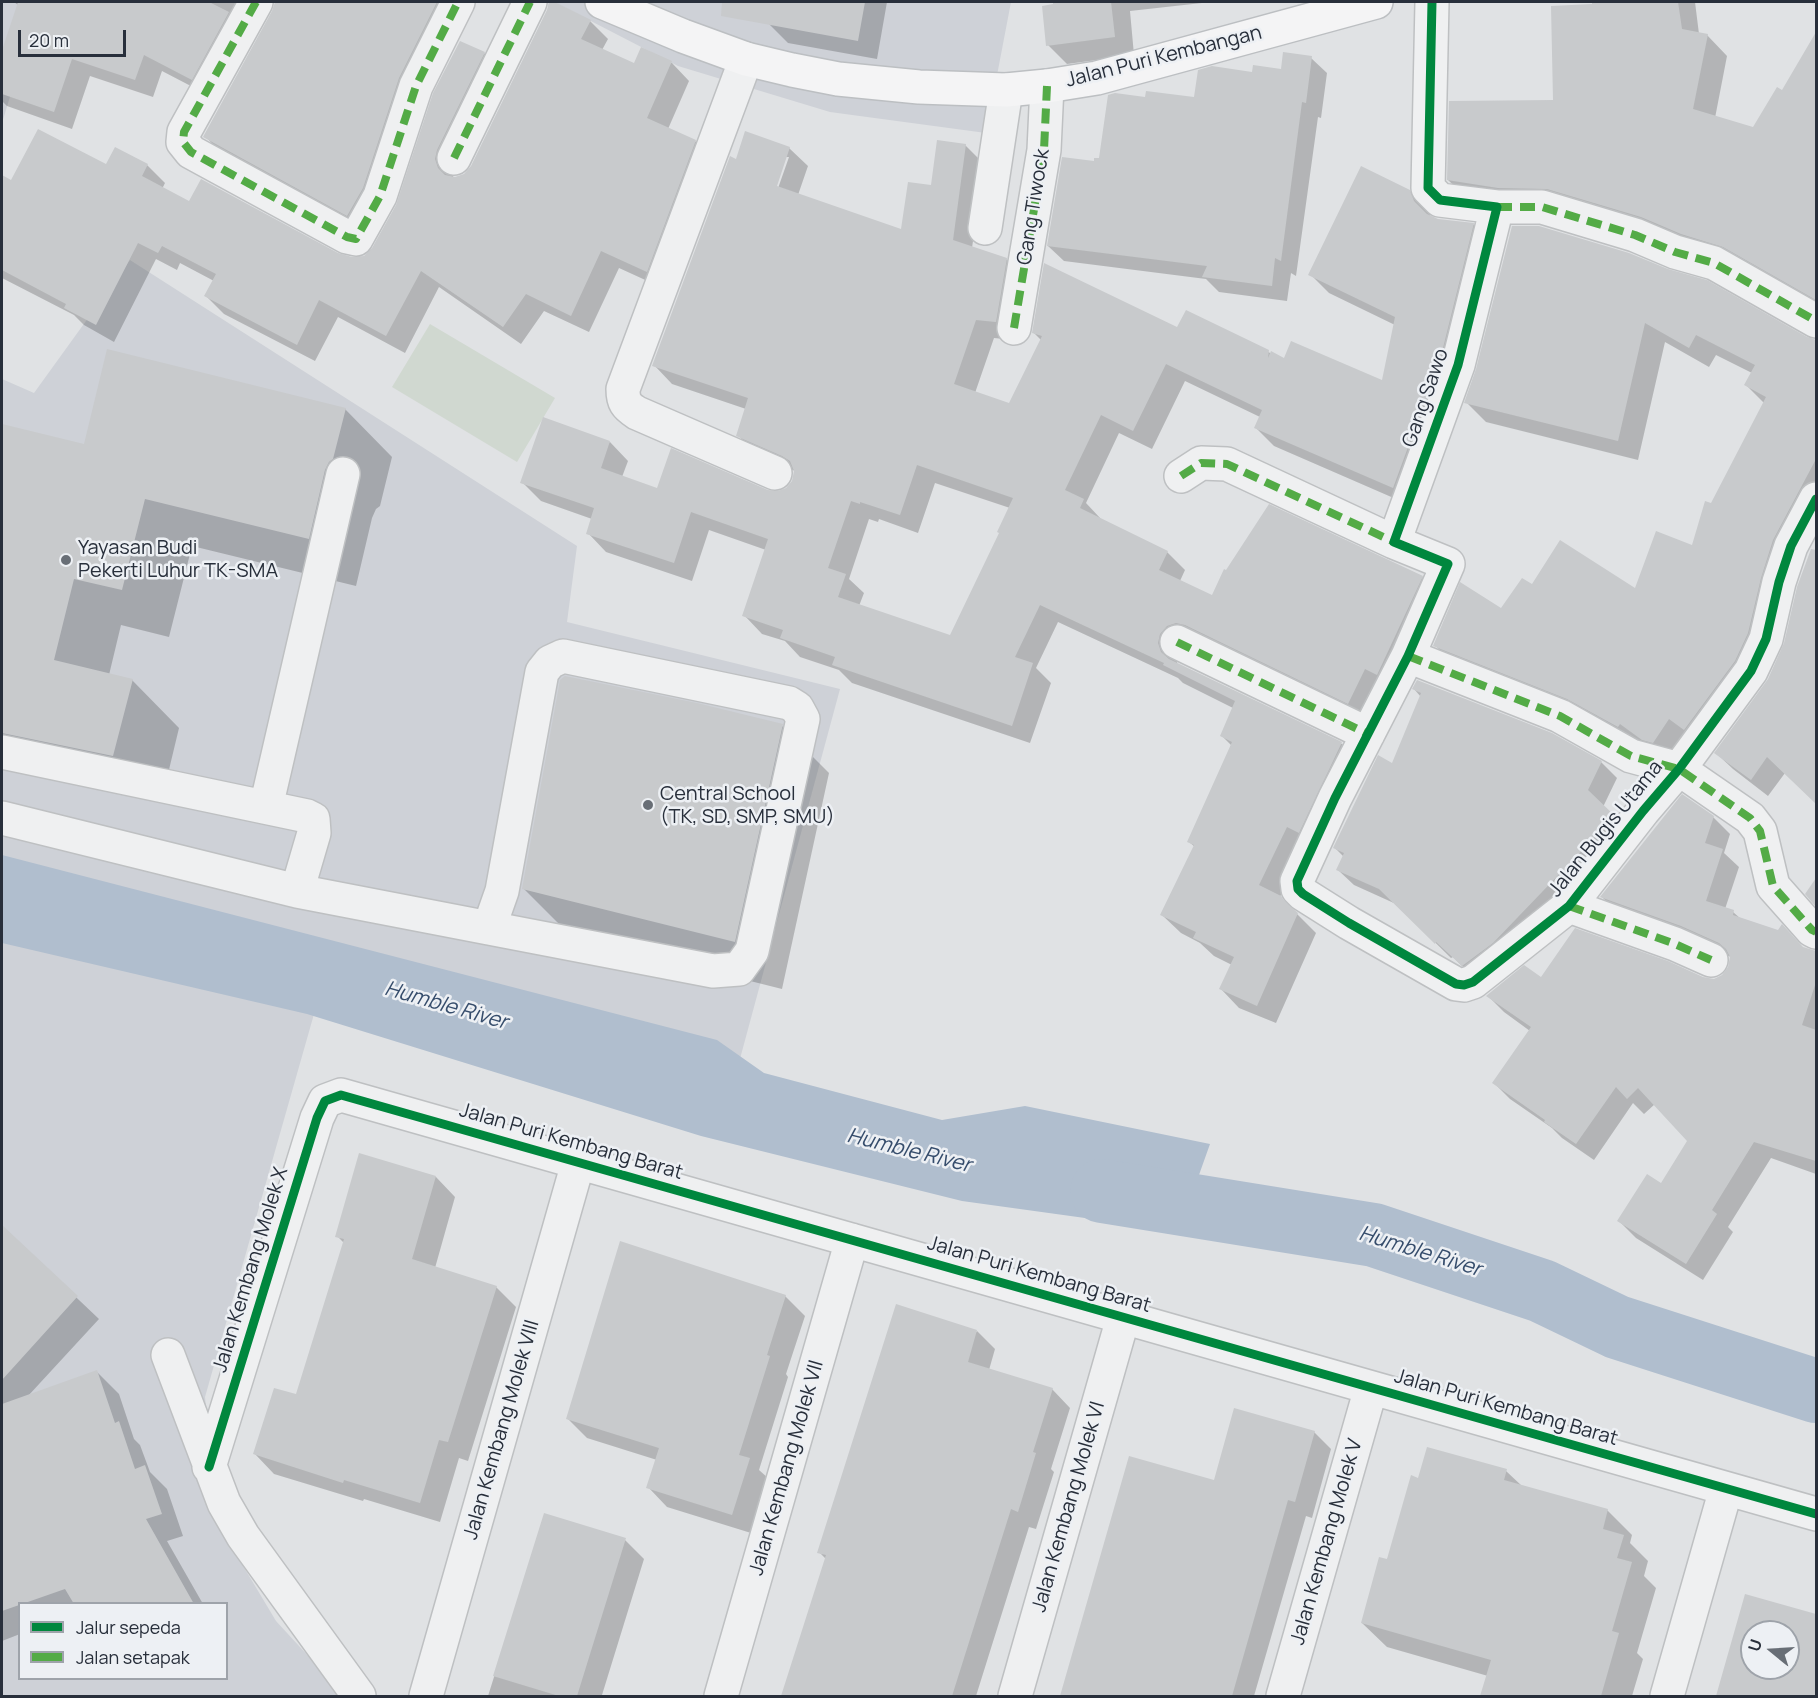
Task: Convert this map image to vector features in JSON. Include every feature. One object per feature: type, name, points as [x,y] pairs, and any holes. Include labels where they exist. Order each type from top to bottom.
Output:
[{"type":"main road","name":"Jalan Puri Kembangan","points":[[602,2],[683,36],[746,59],[838,79],[919,87],[1006,90],[1097,78],[1376,2]]},
{"type":"street","points":[[256,2],[184,132],[183,142],[191,152],[347,237],[356,239],[380,196],[416,86],[458,2]]},
{"type":"street","points":[[454,158],[530,2]]},
{"type":"street","points":[[1432,2],[1428,188],[1440,200],[1497,207],[1542,207],[1635,235],[1675,252],[1714,263],[1816,321]]},
{"type":"street","points":[[746,59],[623,389],[623,397],[625,405],[637,413],[775,473]]},
{"type":"street","name":"Gang Tiwock","points":[[1014,328],[1044,150],[1047,86]]},
{"type":"street","points":[[985,228],[1006,90]]},
{"type":"street","name":"Gang Sawo","points":[[1394,542],[1458,365],[1497,207]]},
{"type":"street","points":[[1177,642],[1368,734],[1408,656],[1448,564],[1394,542],[1227,464],[1201,463],[1180,476]]},
{"type":"street","points":[[266,807],[343,474]]},
{"type":"street","name":"Jalan Bugis Utama","points":[[1368,734],[1335,798],[1297,881],[1298,889],[1349,923],[1456,984],[1464,985],[1473,982],[1569,906],[1679,769],[1751,671],[1766,639],[1779,582],[1791,546],[1816,499]]},
{"type":"street","points":[[2,818],[297,891],[489,928],[713,971],[739,969],[752,951],[804,719],[797,708],[789,703],[563,656],[550,662],[542,672],[502,891],[489,928]]},
{"type":"street","points":[[1408,656],[1560,716],[1630,756],[1679,769],[1750,818],[1760,831],[1773,886],[1816,932]]},
{"type":"street","points":[[2,752],[302,814],[313,819],[314,833],[297,891]]},
{"type":"street","points":[[1569,906],[1675,944],[1711,960]]},
{"type":"street","name":"Jalan Puri Kembang Barat","points":[[341,1095],[1816,1514]]},
{"type":"street","name":"Jalan Kembang Molek X","points":[[209,1467],[317,1118],[325,1101],[341,1095]]},
{"type":"street","name":"Jalan Kembang Molek VIII","points":[[426,1696],[578,1162]]},
{"type":"street","name":"Jalan Kembang Molek VII","points":[[721,1696],[852,1240]]},
{"type":"street","name":"Jalan Kembang Molek VI","points":[[1015,1696],[1123,1318]]},
{"type":"street","points":[[168,1355],[224,1503],[243,1536],[359,1696]]},
{"type":"street","name":"Jalan Kembang Molek V","points":[[1283,1696],[1371,1388]]},
{"type":"street","points":[[1667,1696],[1726,1489]]},
{"type":"shaded area","points":[[2,2],[39,2],[2,123]]},
{"type":"shaded area","points":[[554,2],[1011,2],[986,133],[830,112],[678,66]]},
{"type":"shaded area","points":[[130,260],[577,546],[567,622],[840,689],[731,1092],[322,986],[205,1397],[218,1524],[276,1621],[345,1696],[2,1696],[2,379],[34,393]]},
{"type":"shaded area","points":[[430,324],[555,398],[517,462],[392,387]]},
{"type":"water","points":[[2,855],[717,1040],[764,1073],[942,1120],[1025,1106],[1210,1144],[1179,1231],[962,1201],[701,1136],[307,1014],[2,943]]},
{"type":"building","points":[[18,2],[209,2],[229,12],[192,80],[144,55],[135,80],[72,59],[54,112],[2,94],[2,50]]},
{"type":"building","points":[[275,2],[437,2],[399,78],[363,188],[347,216],[203,137]]},
{"type":"building","points":[[549,2],[555,2],[591,20],[581,39],[634,63],[641,47],[672,61],[647,118],[696,140],[647,272],[601,251],[571,316],[526,294],[503,327],[421,271],[386,336],[319,300],[297,345],[204,296],[216,274],[162,246],[158,253],[138,243],[96,325],[64,308],[66,304],[2,270],[2,175],[11,180],[38,129],[106,164],[115,147],[148,164],[142,176],[189,201],[201,179],[338,253],[352,257],[364,256],[372,248],[396,205],[433,93],[460,41],[485,52],[437,150],[435,159],[438,168],[445,175],[455,177],[464,174],[471,166]]},
{"type":"building","points":[[722,2],[865,2],[858,41],[721,16]]},
{"type":"building","points":[[1053,2],[1111,2],[1115,37],[1046,46],[1042,6],[1053,4]]},
{"type":"building","points":[[1592,2],[1678,2],[1682,29],[1708,34],[1693,109],[1753,127],[1777,87],[1782,90],[1816,32],[1816,300],[1723,247],[1681,234],[1641,217],[1547,189],[1498,188],[1447,180],[1449,101],[1553,100],[1551,6],[1592,4]]},
{"type":"building","points":[[1283,52],[1312,56],[1306,103],[1302,102],[1281,261],[1275,258],[1272,286],[1202,277],[1207,266],[1047,246],[1062,157],[1094,161],[1094,158],[1099,158],[1108,95],[1115,93],[1145,97],[1146,91],[1194,97],[1198,70],[1212,66],[1252,72],[1253,65],[1281,69]]},
{"type":"building","points":[[745,131],[790,147],[777,186],[901,229],[908,182],[931,185],[937,140],[966,144],[953,240],[1007,258],[996,322],[976,320],[954,384],[1009,403],[1042,336],[1032,333],[1044,263],[1177,327],[1186,310],[1269,350],[1268,358],[1271,351],[1284,358],[1291,341],[1382,380],[1395,317],[1308,275],[1361,166],[1410,190],[1414,201],[1427,214],[1438,219],[1474,223],[1440,360],[1393,488],[1254,428],[1262,410],[1166,364],[1133,431],[1101,415],[1065,490],[1084,499],[1080,508],[1168,551],[1159,570],[1212,595],[1224,569],[1226,570],[1269,504],[1423,576],[1377,675],[1365,669],[1348,704],[1185,625],[1176,623],[1167,626],[1160,634],[1158,643],[1161,652],[1169,659],[1342,742],[1299,833],[1287,827],[1259,885],[1281,896],[1298,913],[1257,1006],[1219,989],[1234,957],[1193,938],[1196,932],[1160,915],[1194,845],[1187,842],[1232,742],[1220,736],[1235,701],[1163,665],[1164,663],[1040,605],[1015,657],[1033,663],[1012,726],[832,665],[835,657],[780,638],[783,630],[742,616],[768,539],[691,512],[674,563],[586,534],[594,508],[520,483],[543,417],[610,441],[601,468],[657,488],[671,448],[768,490],[778,491],[786,488],[792,481],[794,471],[790,461],[736,436],[748,398],[652,366],[730,156],[736,159]],"holes":[[[917,465],[1013,498],[997,532],[999,533],[950,635],[838,597],[846,574],[828,568],[851,501],[900,515]]]},
{"type":"building","points":[[1512,226],[1539,226],[1629,253],[1668,269],[1707,280],[1816,340],[1816,459],[1773,540],[1748,633],[1735,661],[1684,730],[1669,719],[1653,743],[1642,740],[1620,724],[1618,727],[1567,699],[1433,646],[1460,582],[1501,608],[1522,578],[1532,584],[1560,540],[1635,588],[1656,531],[1692,545],[1705,501],[1711,503],[1766,397],[1744,385],[1755,365],[1696,335],[1689,348],[1645,323],[1618,441],[1464,403],[1476,369]]},
{"type":"building","name":"Yayasan Budi Pekerti Luhur TK-SMA","points":[[107,349],[346,408],[333,459],[325,470],[309,539],[145,499],[122,590],[74,579],[54,660],[133,679],[113,756],[2,733],[2,424],[84,444]]},
{"type":"building","points":[[1811,549],[1816,550],[1816,804],[1767,757],[1751,780],[1714,753],[1768,679],[1784,643],[1797,587]]},
{"type":"building","name":"Central School (TK, SD, SMP, SMU)","points":[[565,676],[697,703],[783,724],[735,942],[522,889],[560,680]]},
{"type":"building","points":[[1417,680],[1552,733],[1602,761],[1588,790],[1615,816],[1493,943],[1462,966],[1436,942],[1435,944],[1379,889],[1336,870],[1344,853],[1333,848],[1378,755],[1392,763],[1421,693],[1412,689]]},
{"type":"building","points":[[1682,794],[1714,816],[1705,843],[1723,849],[1706,901],[1734,910],[1733,915],[1778,930],[1782,924],[1803,947],[1816,951],[1816,982],[1802,1025],[1816,1030],[1816,1161],[1754,1142],[1712,1210],[1717,1214],[1686,1264],[1617,1221],[1647,1174],[1661,1183],[1687,1141],[1638,1088],[1627,1099],[1616,1087],[1576,1144],[1544,1122],[1545,1120],[1492,1083],[1531,1027],[1486,996],[1524,965],[1541,977],[1575,928],[1668,961],[1703,977],[1714,979],[1722,975],[1728,967],[1730,957],[1719,943],[1681,926],[1600,897]]},
{"type":"building","points":[[1816,878],[1816,907],[1805,894]]},
{"type":"building","points":[[359,1153],[436,1176],[412,1259],[497,1286],[448,1442],[439,1440],[420,1503],[344,1480],[343,1483],[253,1454],[274,1388],[296,1394],[344,1239],[335,1237]]},
{"type":"building","points":[[2,1225],[78,1296],[2,1380]]},
{"type":"building","points":[[620,1241],[786,1295],[767,1355],[770,1356],[739,1455],[750,1458],[732,1515],[646,1488],[659,1448],[566,1419]]},
{"type":"building","points":[[896,1304],[977,1330],[968,1362],[1053,1388],[1033,1452],[1036,1453],[1018,1512],[1011,1509],[952,1696],[781,1696],[826,1555],[817,1553]]},
{"type":"building","points":[[97,1370],[115,1423],[119,1421],[135,1469],[145,1465],[162,1514],[146,1519],[193,1602],[73,1602],[65,1589],[28,1602],[18,1602],[18,1605],[2,1611],[2,1404]]},
{"type":"building","points":[[1234,1408],[1315,1431],[1295,1502],[1288,1500],[1232,1696],[1060,1696],[1129,1456],[1214,1480]]},
{"type":"building","points":[[1427,1447],[1507,1469],[1504,1480],[1608,1509],[1603,1529],[1624,1535],[1617,1558],[1632,1562],[1612,1631],[1619,1633],[1601,1696],[1480,1696],[1491,1660],[1361,1623],[1379,1557],[1387,1559],[1411,1475],[1418,1478]]},
{"type":"building","points":[[544,1513],[626,1538],[577,1696],[559,1696],[493,1676]]},
{"type":"building","points":[[1745,1594],[1816,1614],[1816,1696],[1716,1696]]},
{"type":"waterway","name":"Humble River","points":[[1102,1191],[1374,1235],[1542,1291],[1617,1327],[1816,1391]]},
{"type":"marked path","points":[[256,2],[184,132],[183,142],[191,152],[347,237],[356,239],[380,196],[416,86],[458,2]]},
{"type":"marked path","points":[[454,158],[530,2]]},
{"type":"marked path","points":[[1014,328],[1044,150],[1047,86]]},
{"type":"marked path","points":[[1497,207],[1542,207],[1635,235],[1675,252],[1714,263],[1816,321]]},
{"type":"marked path","points":[[1181,476],[1201,463],[1227,464],[1394,542]]},
{"type":"marked path","points":[[1177,642],[1368,734]]},
{"type":"marked path","points":[[1408,656],[1560,716],[1631,756],[1679,769],[1750,818],[1760,831],[1773,886],[1816,932]]},
{"type":"marked path","points":[[1569,906],[1675,944],[1711,960]]},
{"type":"cycle path","points":[[1432,2],[1428,188],[1440,200],[1497,207],[1458,365],[1394,542],[1448,564],[1408,656],[1335,798],[1297,881],[1298,889],[1349,923],[1456,984],[1464,985],[1473,982],[1569,906],[1679,769],[1751,671],[1766,639],[1779,582],[1791,546],[1816,499]]},
{"type":"cycle path","points":[[209,1467],[317,1118],[325,1101],[341,1095],[1816,1514]]},
{"type":"place","name":"Yayasan Budi Pekerti Luhur TK-SMA","points":[[66,560]]},
{"type":"place","name":"Central School (TK, SD, SMP, SMU)","points":[[648,805]]}]
